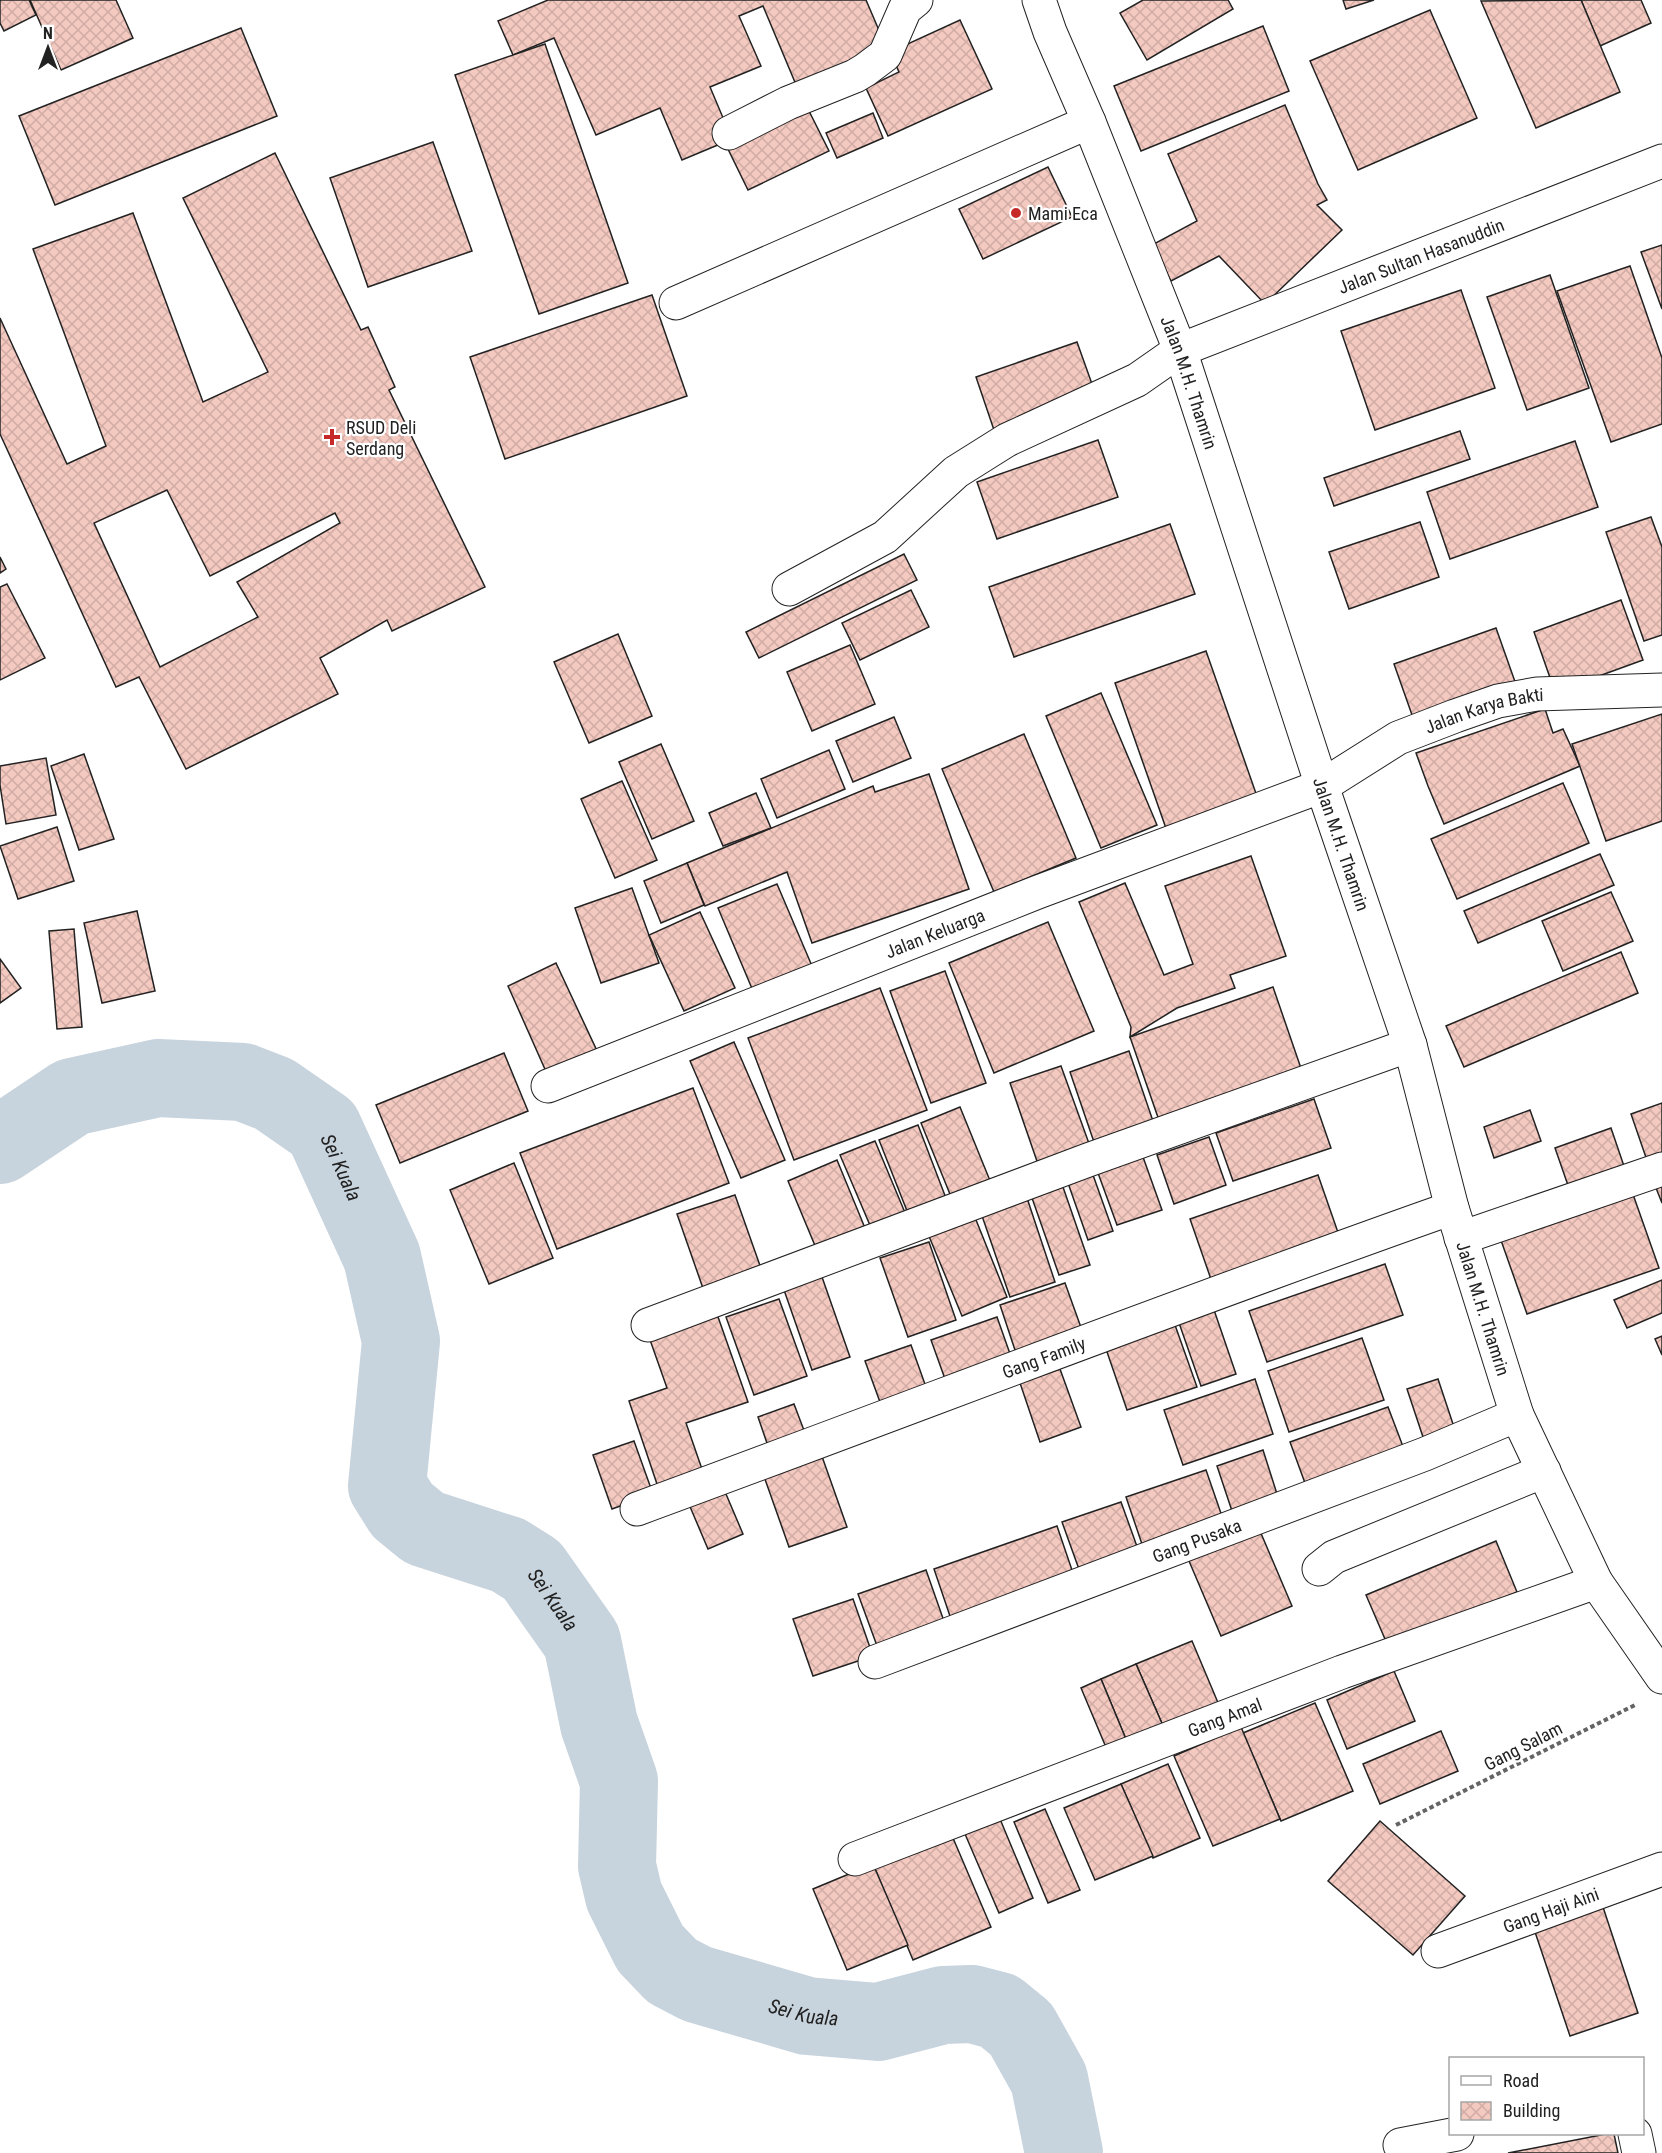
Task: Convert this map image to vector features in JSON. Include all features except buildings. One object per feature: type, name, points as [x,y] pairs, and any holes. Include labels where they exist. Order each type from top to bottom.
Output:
[{"type":"street","points":[[729,133],[788,103],[865,70],[885,55],[905,9],[916,0]]},
{"type":"street","name":"Jalan M.H. Thamrin","points":[[1039,0],[1180,350],[1322,786],[1410,1045],[1457,1223],[1517,1415],[1596,1582],[1662,1677]]},
{"type":"street","points":[[676,303],[1089,122]]},
{"type":"street","name":"Jalan Sultan Hasanuddin","points":[[789,590],[885,537],[956,472],[1007,440],[1137,380],[1180,350],[1662,161]]},
{"type":"street","name":"Jalan Karya Bakti","points":[[1322,786],[1398,738],[1498,701],[1537,694],[1662,690]]},
{"type":"street","name":"Jalan Keluarga","points":[[548,1086],[1027,896],[1322,786]]},
{"type":"street","points":[[648,1325],[1088,1160],[1410,1045]]},
{"type":"street","name":"Gang Family","points":[[637,1509],[1271,1272],[1662,1169]]},
{"type":"street","name":"Gang Pusaka","points":[[875,1662],[1425,1454],[1517,1415]]},
{"type":"street","points":[[1319,1569],[1334,1557],[1544,1471]]},
{"type":"street","name":"Gang Amal","points":[[855,1858],[1342,1672],[1596,1582]]},
{"type":"street","name":"Gang Haji Aini","points":[[1438,1951],[1662,1869]]},
{"type":"street","points":[[1400,2145],[1449,2135]]},
{"type":"street","points":[[1635,2135],[1639,2153]]},
{"type":"path","name":"Gang Salam","points":[[1396,1825],[1641,1702]]},
{"type":"waterway","name":"Sei Kuala","points":[[0,1145],[72,1097],[158,1078],[243,1082],[274,1094],[323,1128],[382,1257],[401,1341],[387,1486],[402,1510],[424,1528],[508,1555],[532,1570],[582,1641],[599,1724],[619,1781],[617,1866],[624,1896],[650,1948],[672,1971],[697,1984],[807,2016],[878,2022],[943,2005],[972,2004],[999,2011],[1021,2029],[1049,2079],[1064,2153]]},
{"type":"place","name":"Mami Eca","points":[[1016,213]]},
{"type":"place","name":"RSUD Deli Serdang","points":[[332,437]]}]
